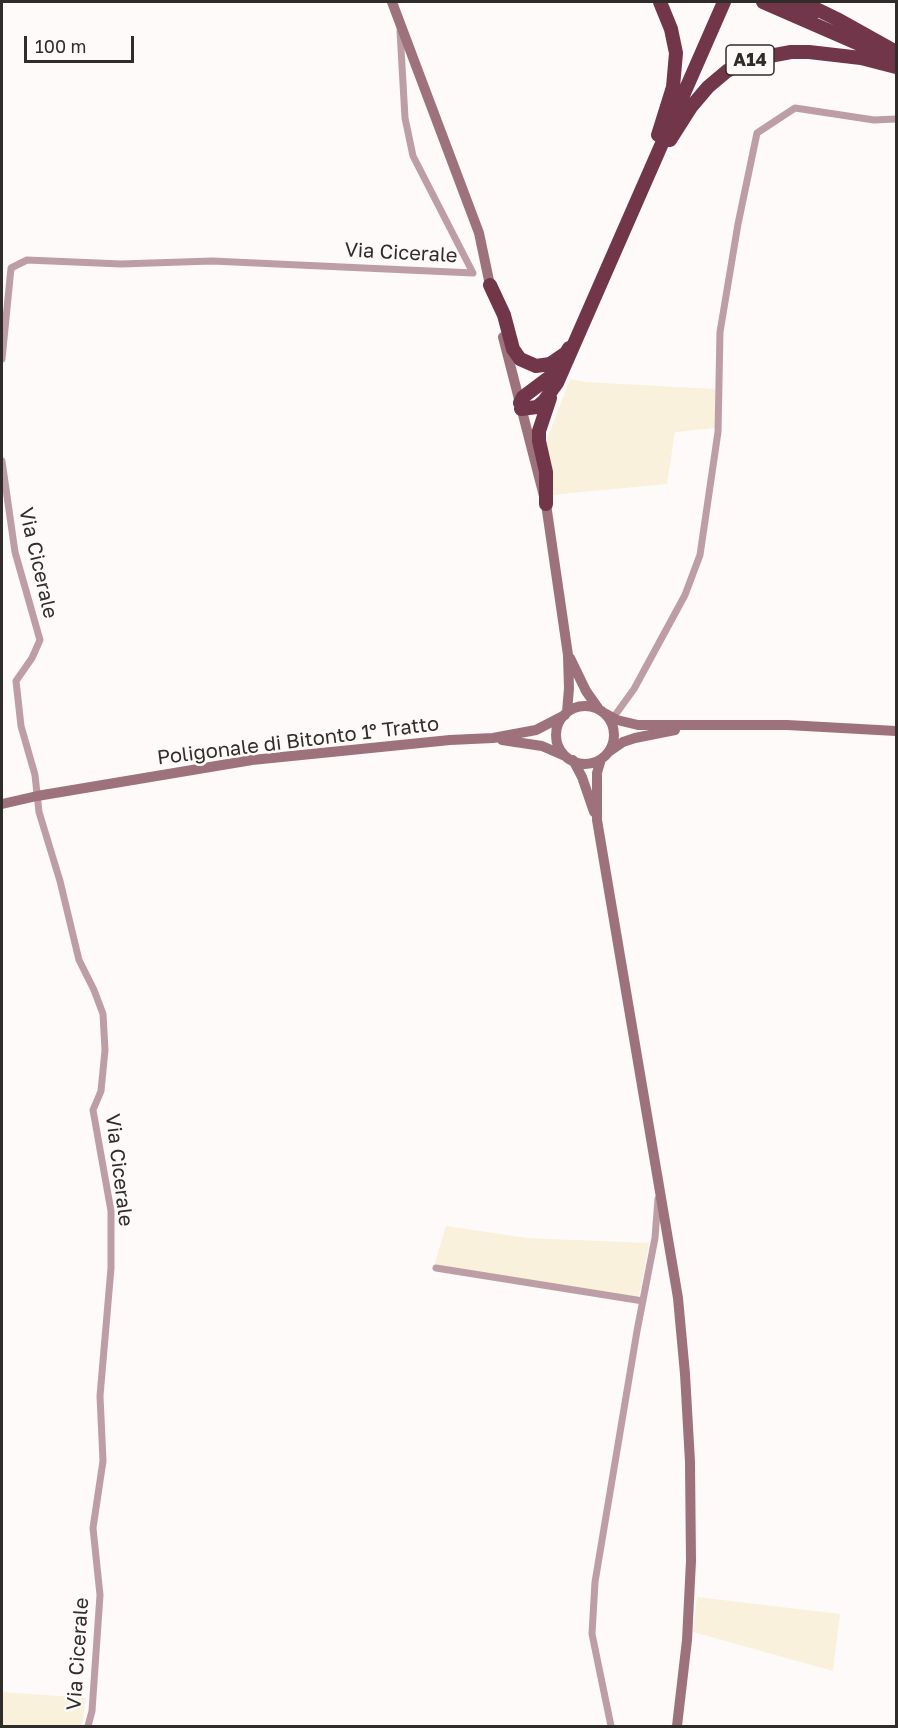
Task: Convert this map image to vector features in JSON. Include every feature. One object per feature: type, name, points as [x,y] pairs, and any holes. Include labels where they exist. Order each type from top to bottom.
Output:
[{"type":"highway","name":"A14","points":[[651,166],[673,87],[675,65],[674,40],[660,2]]},
{"type":"highway","name":"A14","points":[[576,339],[724,2]]},
{"type":"highway","points":[[763,2],[897,61]]},
{"type":"highway","points":[[787,2],[896,52]]},
{"type":"highway","points":[[800,2],[839,20],[896,52]]},
{"type":"highway","name":"A14","points":[[651,166],[700,95],[727,71],[748,60],[791,52],[809,52],[861,58],[897,67]]},
{"type":"highway","points":[[490,285],[504,315],[513,349],[520,359],[529,364],[543,365],[550,364],[566,353]]},
{"type":"highway","points":[[553,391],[537,407],[520,406],[523,397],[551,376],[576,339]]},
{"type":"highway","points":[[546,504],[546,472],[539,441],[539,430],[576,339]]},
{"type":"main road","points":[[392,2],[478,233],[546,504],[568,655],[569,688],[566,714],[558,727],[557,734],[560,747],[582,777],[597,820],[678,1298],[689,1425],[691,1496],[687,1640],[677,1726]]},
{"type":"main road","points":[[568,655],[586,691],[605,713],[613,728],[614,736],[597,773],[597,820]]},
{"type":"main road","points":[[493,738],[536,730],[582,706],[638,725],[787,725],[897,731]]},
{"type":"main road","points":[[493,738],[542,746],[571,759],[588,763],[604,756],[623,742],[689,726]]},
{"type":"main road","name":"Poligonale di Bitonto 1° Tratto","points":[[2,804],[37,796],[252,760],[450,740],[493,738]]},
{"type":"street","name":"Via Cicerale","points":[[2,359],[11,268],[27,260],[121,264],[256,262],[473,273],[413,156],[405,118],[400,21]]},
{"type":"street","points":[[605,713],[631,695],[685,595],[700,555],[718,432],[720,332],[738,224],[758,134],[795,108],[874,120],[897,119]]},
{"type":"street","name":"Via Cicerale","points":[[2,461],[15,552],[40,640],[32,658],[16,681],[21,726],[35,775],[39,812],[60,881],[79,960],[103,1014],[105,1050],[101,1091],[93,1110],[111,1212],[111,1268],[100,1396],[103,1461],[93,1528],[100,1595],[92,1712],[88,1726]]},
{"type":"street","points":[[611,1726],[592,1634],[593,1608],[609,1491],[655,1238],[659,1185]]},
{"type":"street","points":[[436,1268],[643,1301]]},
{"type":"shaded area","points":[[570,379],[585,382],[715,389],[716,428],[675,432],[667,484],[551,495],[544,447]]},
{"type":"shaded area","points":[[446,1226],[527,1238],[649,1243],[639,1297],[434,1266]]},
{"type":"shaded area","points":[[697,1597],[840,1614],[833,1671],[693,1632]]},
{"type":"shaded area","points":[[2,1692],[86,1698],[82,1726],[2,1726]]}]
